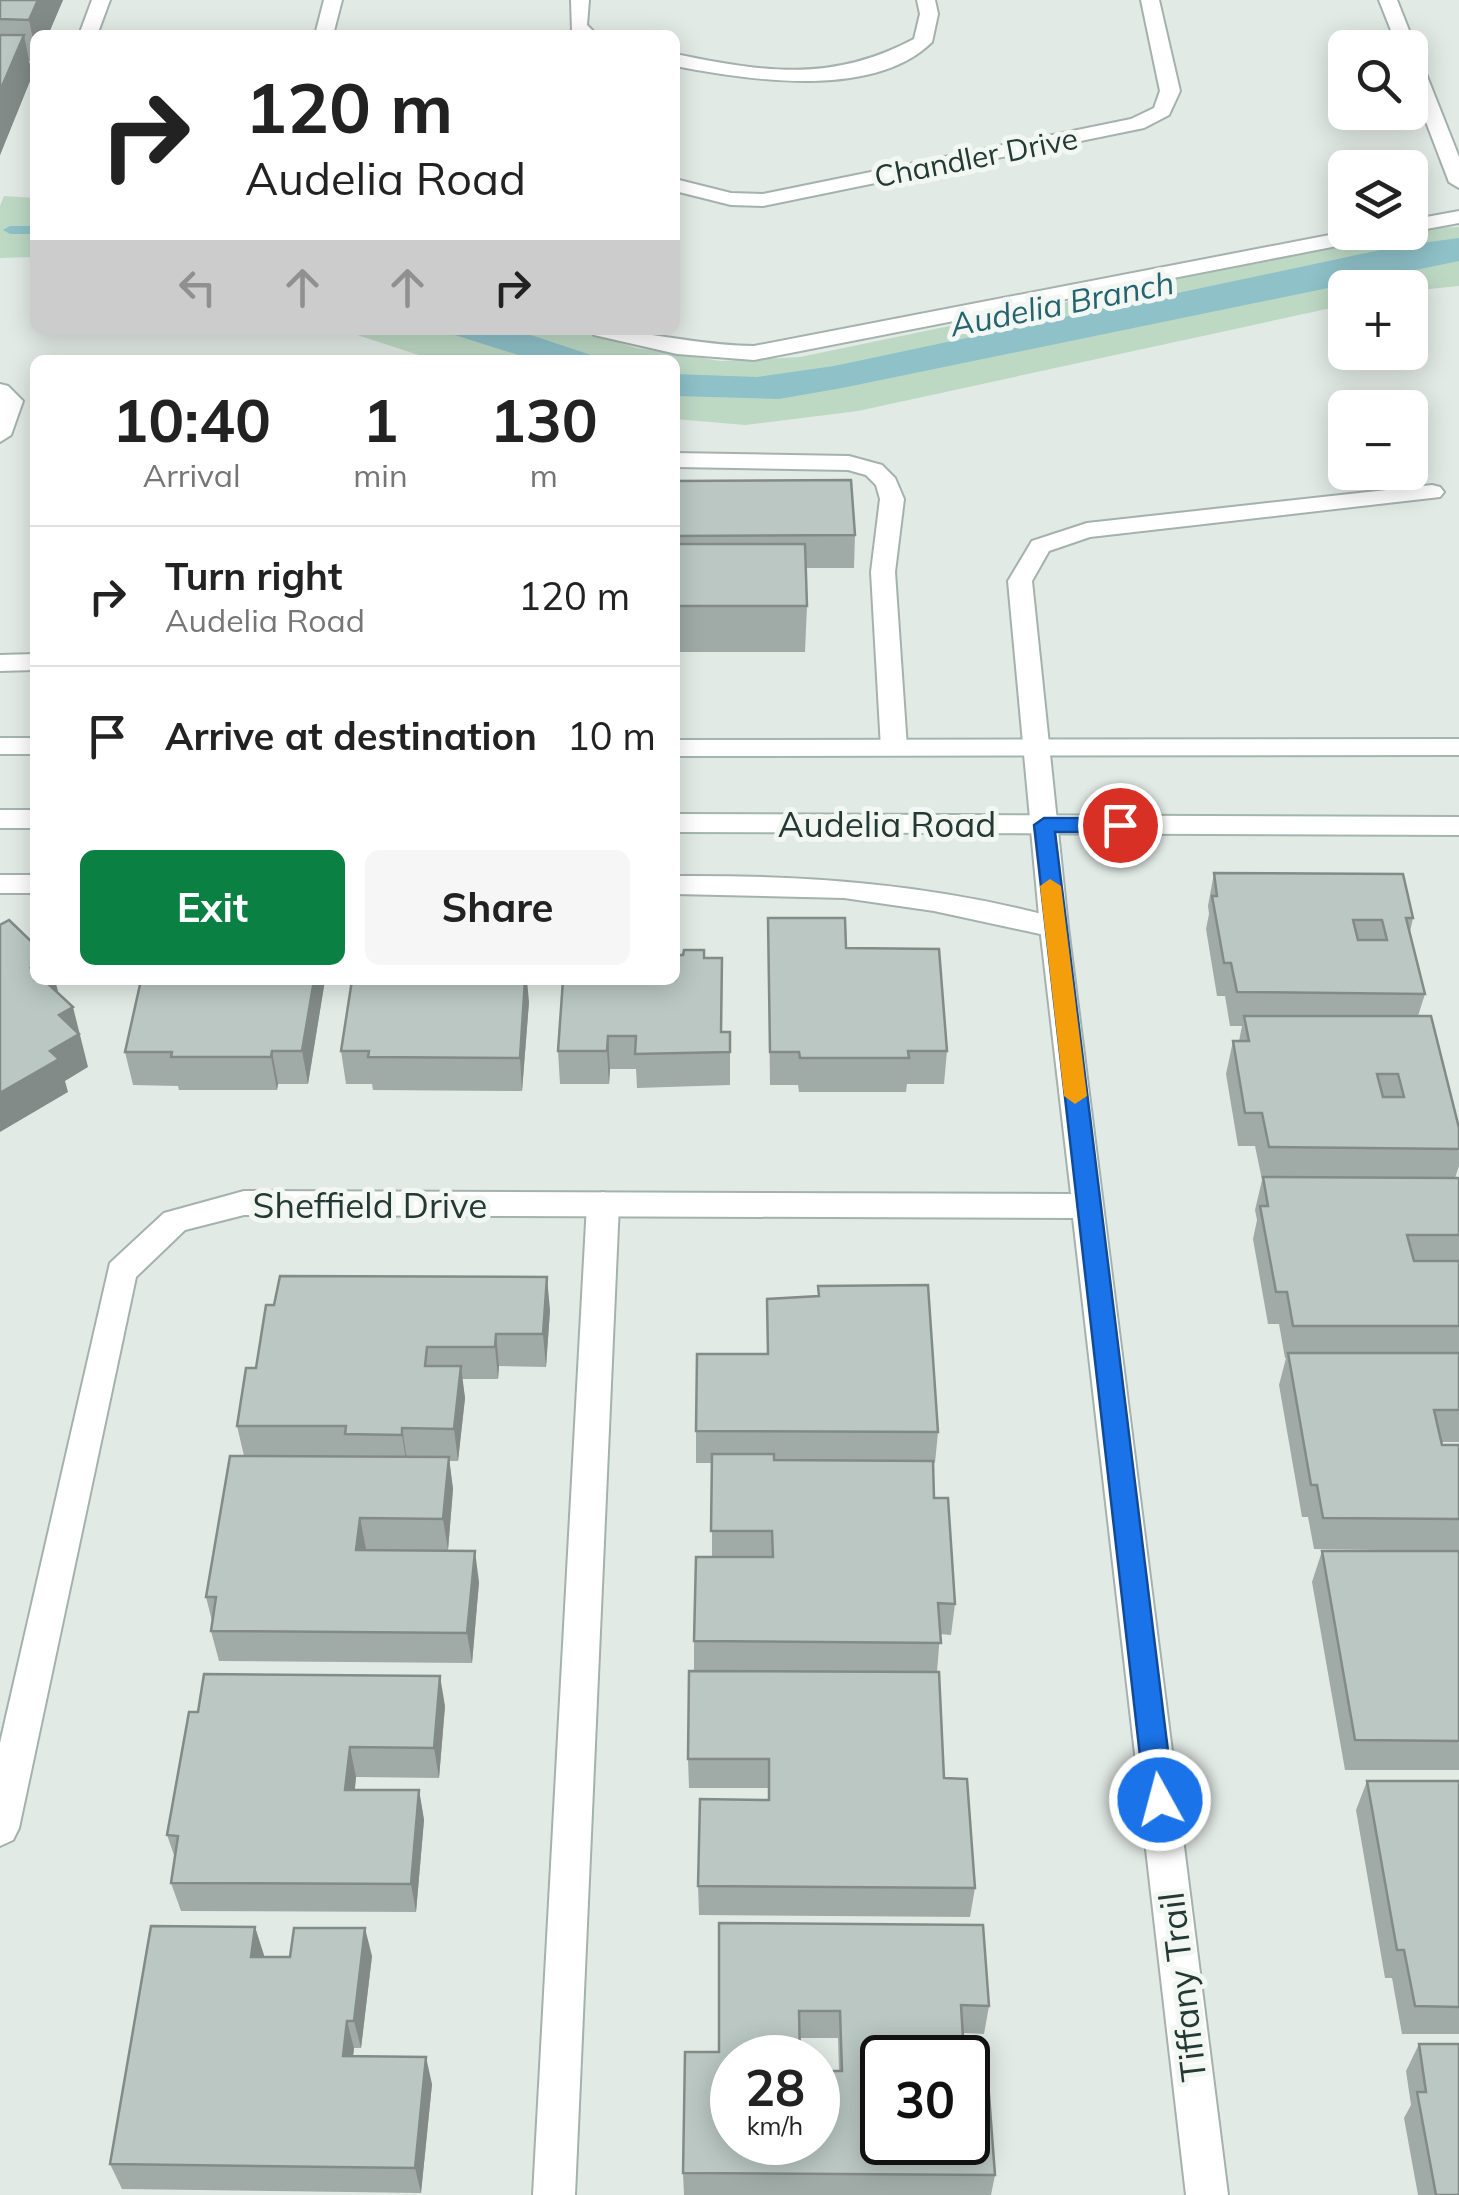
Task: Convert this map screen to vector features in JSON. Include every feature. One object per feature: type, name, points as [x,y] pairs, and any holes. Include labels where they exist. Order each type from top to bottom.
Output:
[{"type":"street","points":[[90,30],[102,0]]},
{"type":"street","points":[[325,30],[334,0]]},
{"type":"street","points":[[580,0],[578,27],[582,30]]},
{"type":"street","points":[[680,61],[765,78],[820,78],[860,71],[896,58],[923,42],[929,14],[926,0]]},
{"type":"street","name":"Chandler Drive","points":[[680,186],[731,199],[763,200],[1137,124],[1162,111],[1170,90],[1150,0]]},
{"type":"street","points":[[1388,0],[1400,30]]},
{"type":"street","points":[[1428,102],[1459,182]]},
{"type":"street","points":[[1428,223],[1459,217]]},
{"type":"street","points":[[618,335],[703,354],[754,353],[1328,242]]},
{"type":"street","points":[[0,392],[12,401],[0,435]]},
{"type":"street","points":[[680,460],[848,464],[874,470],[887,483],[892,499],[883,572],[894,748]]},
{"type":"street","name":"Tiffany Trail","points":[[1207,2195],[1054,927],[1020,581],[1040,546],[1086,530],[1432,492]]},
{"type":"street","points":[[0,662],[30,662]]},
{"type":"street","points":[[0,746],[30,746]]},
{"type":"street","points":[[680,748],[1459,747]]},
{"type":"street","points":[[0,820],[30,820]]},
{"type":"street","name":"Audelia Road","points":[[680,823],[1459,826]]},
{"type":"street","points":[[0,884],[30,884]]},
{"type":"street","points":[[680,885],[807,886],[871,891],[964,906],[1054,927]]},
{"type":"street","name":"Sheffield Drive","points":[[0,1828],[121,1272],[175,1222],[244,1203],[1089,1206]]},
{"type":"street","points":[[554,2195],[602,1204]]},
{"type":"green space","points":[[4,196],[30,198],[30,257],[0,258],[0,206]]},
{"type":"green space","points":[[1459,227],[1459,286],[1428,289],[1428,270],[1328,270],[1328,309],[858,411],[745,425],[680,419],[680,355],[419,355],[357,335],[595,335],[636,348],[721,361],[800,357],[1328,248],[1428,250],[1428,228]]},
{"type":"water","points":[[1459,238],[1459,261],[1415,270],[1328,270],[1328,288],[842,388],[779,399],[680,396],[680,374],[757,377],[834,366],[1380,250],[1428,250],[1428,242]]},
{"type":"water","points":[[455,335],[531,335],[591,355],[518,355]]},
{"type":"building","points":[[0,0],[38,0],[29,20],[0,19]]},
{"type":"building","points":[[0,35],[24,35],[0,91]]},
{"type":"building","points":[[851,480],[855,535],[680,536],[680,481]]},
{"type":"building","points":[[680,544],[805,544],[807,606],[680,606]]},
{"type":"building","points":[[1214,873],[1403,874],[1413,918],[1406,918],[1425,994],[1237,992],[1231,963],[1224,963],[1212,896],[1217,896]],"holes":[[[1353,920],[1382,920],[1387,940],[1358,940]]]},
{"type":"building","points":[[768,918],[845,918],[846,948],[939,949],[947,1051],[908,1051],[909,1058],[800,1058],[799,1052],[770,1052]]},
{"type":"building","points":[[9,920],[30,940],[30,985],[49,985],[73,1007],[59,1015],[79,1034],[50,1051],[59,1059],[0,1093],[0,925]]},
{"type":"building","points":[[684,950],[704,950],[704,958],[722,958],[721,1032],[730,1032],[730,1052],[635,1054],[636,1036],[608,1036],[607,1051],[558,1051],[563,985],[680,985]]},
{"type":"building","points":[[140,985],[313,985],[302,1051],[272,1051],[271,1057],[171,1057],[172,1052],[125,1052]]},
{"type":"building","points":[[351,985],[525,985],[520,1058],[368,1057],[369,1051],[341,1051]]},
{"type":"building","points":[[1244,1016],[1431,1016],[1459,1128],[1459,1149],[1269,1147],[1262,1113],[1245,1113],[1233,1041],[1249,1041]],"holes":[[[1377,1074],[1398,1074],[1404,1097],[1383,1097]]]},
{"type":"building","points":[[1263,1177],[1459,1178],[1459,1235],[1407,1235],[1414,1261],[1459,1261],[1459,1326],[1293,1326],[1287,1292],[1276,1292],[1260,1206],[1268,1206]]},
{"type":"building","points":[[280,1276],[547,1277],[543,1334],[496,1334],[495,1347],[427,1347],[425,1366],[461,1366],[454,1429],[402,1428],[402,1435],[345,1434],[346,1426],[237,1426],[246,1368],[256,1368],[266,1305],[274,1305]]},
{"type":"building","points":[[928,1285],[938,1432],[696,1431],[697,1354],[768,1354],[767,1299],[819,1296],[818,1286]]},
{"type":"building","points":[[1288,1353],[1459,1353],[1459,1410],[1434,1410],[1442,1445],[1459,1445],[1459,1519],[1323,1518],[1317,1485],[1311,1485]]},
{"type":"building","points":[[712,1454],[774,1454],[774,1460],[933,1461],[934,1498],[948,1498],[955,1604],[938,1603],[941,1643],[694,1641],[696,1557],[773,1557],[772,1531],[711,1531]]},
{"type":"building","points":[[230,1456],[449,1457],[443,1519],[360,1518],[356,1550],[475,1551],[467,1633],[211,1631],[216,1597],[206,1597]]},
{"type":"building","points":[[1322,1551],[1459,1551],[1459,1741],[1355,1740]]},
{"type":"building","points":[[689,1671],[939,1672],[944,1778],[967,1779],[975,1888],[698,1886],[700,1799],[769,1800],[769,1759],[688,1759]]},
{"type":"building","points":[[204,1674],[440,1676],[434,1748],[350,1747],[345,1790],[419,1790],[411,1884],[171,1883],[178,1836],[167,1835],[189,1712],[198,1712]]},
{"type":"building","points":[[1367,1781],[1459,1781],[1459,2007],[1415,2006],[1404,1950],[1397,1950]]},
{"type":"building","points":[[719,1923],[983,1925],[989,2006],[961,2005],[963,2035],[860,2035],[860,2165],[990,2165],[990,2108],[995,2175],[683,2173],[685,2052],[710,2052],[710,2165],[840,2165],[840,2011],[799,2011],[800,2035],[719,2035]]},
{"type":"building","points":[[151,1926],[255,1927],[251,1957],[290,1957],[294,1928],[365,1928],[354,2021],[347,2021],[343,2056],[426,2057],[415,2168],[110,2164]]},
{"type":"building","points":[[1419,2044],[1459,2044],[1459,2195],[1436,2195],[1417,2092],[1426,2092]]},
{"type":"waterway","name":"Audelia Branch","points":[[10,230],[30,230]]},
{"type":"slow traffic","points":[[1050,886],[1075,1096]]},
{"type":"route","points":[[1120,825],[1044,825],[1160,1800]]}]
